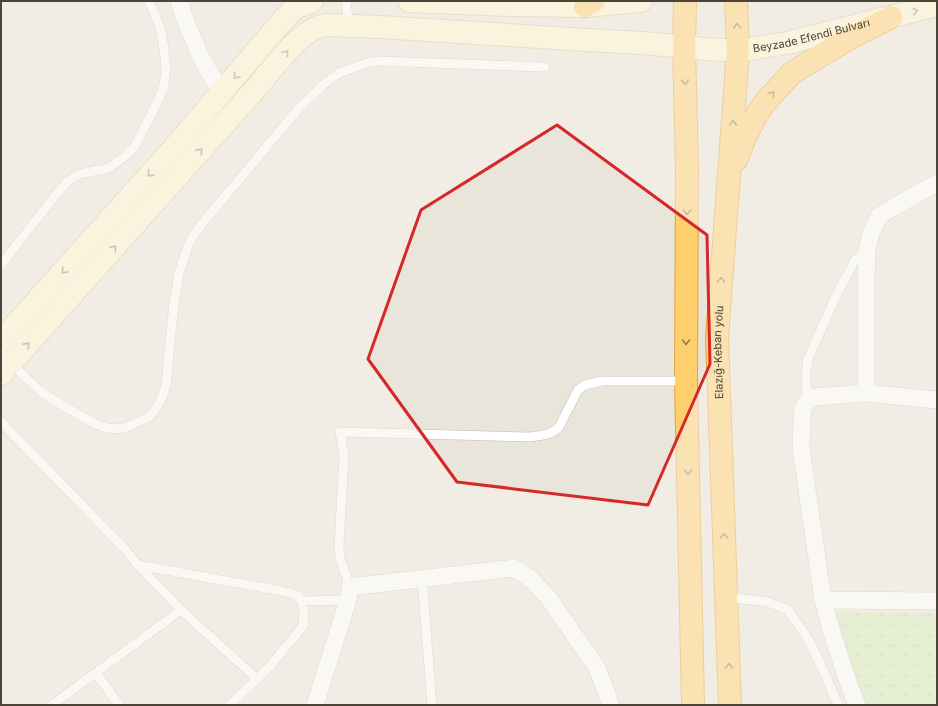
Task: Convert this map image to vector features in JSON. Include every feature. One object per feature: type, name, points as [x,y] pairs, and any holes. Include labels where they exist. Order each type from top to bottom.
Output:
[{"type":"highway","points":[[685,1],[684,47],[688,167],[686,381],[693,705]]},
{"type":"highway","name":"Elazığ-Keban yolu","points":[[730,705],[717,338],[738,51],[736,1]]},
{"type":"highway","points":[[728,178],[757,114],[767,100],[792,72],[848,39],[891,17]]},
{"type":"main road","points":[[1,341],[180,141],[284,18],[295,8],[312,1]]},
{"type":"main road","points":[[409,1],[510,5],[590,4],[641,1]]},
{"type":"main road","name":"Beyzade Efendi Bulvarı","points":[[4,364],[246,99],[291,47],[304,35],[317,27],[325,25],[349,26],[643,43],[738,51],[787,43],[937,5]]},
{"type":"street","points":[[179,1],[185,20],[201,57],[221,93]]},
{"type":"street","points":[[866,392],[866,278],[867,251],[871,233],[879,216],[937,183]]},
{"type":"street","points":[[857,705],[832,633],[823,600],[801,448],[803,408],[808,401],[814,397],[866,392],[937,400]]},
{"type":"street","points":[[315,705],[349,593],[422,578],[514,568],[531,579],[548,597],[597,668],[610,705]]},
{"type":"street","points":[[823,600],[937,601]]},
{"type":"lane","points":[[1,265],[67,182],[79,174],[109,168],[135,146],[164,86],[166,67],[160,27],[149,1]]},
{"type":"lane","points":[[346,1],[349,26]]},
{"type":"lane","points":[[4,364],[52,399],[95,424],[107,428],[117,429],[127,427],[149,417],[162,398],[166,385],[178,273],[189,243],[200,226],[300,107],[323,85],[339,72],[376,61],[545,67]]},
{"type":"lane","points":[[808,401],[806,393],[806,372],[808,359],[835,298],[854,262],[858,257],[867,251]]},
{"type":"lane","points":[[302,601],[349,593],[340,558],[339,546],[344,455],[340,432],[530,437],[546,435],[554,432],[559,427],[578,390],[586,385],[602,381],[686,381]]},
{"type":"lane","points":[[1,422],[124,548],[138,565],[182,610],[256,678]]},
{"type":"lane","points":[[138,565],[282,591],[297,595],[302,601],[304,615],[303,626],[271,665],[230,705]]},
{"type":"lane","points":[[422,578],[432,705]]},
{"type":"lane","points":[[726,597],[768,602],[788,610],[809,640],[838,705]]},
{"type":"lane","points":[[52,705],[182,610]]},
{"type":"lane","points":[[96,674],[119,705]]},
{"type":"highlighted area","points":[[557,125],[707,235],[710,364],[648,505],[457,482],[368,359],[421,210]]},
{"type":"shaded area","points":[[1,1],[937,1],[937,705],[1,705]]},
{"type":"green space","points":[[830,612],[937,613],[937,704],[861,705]]}]
